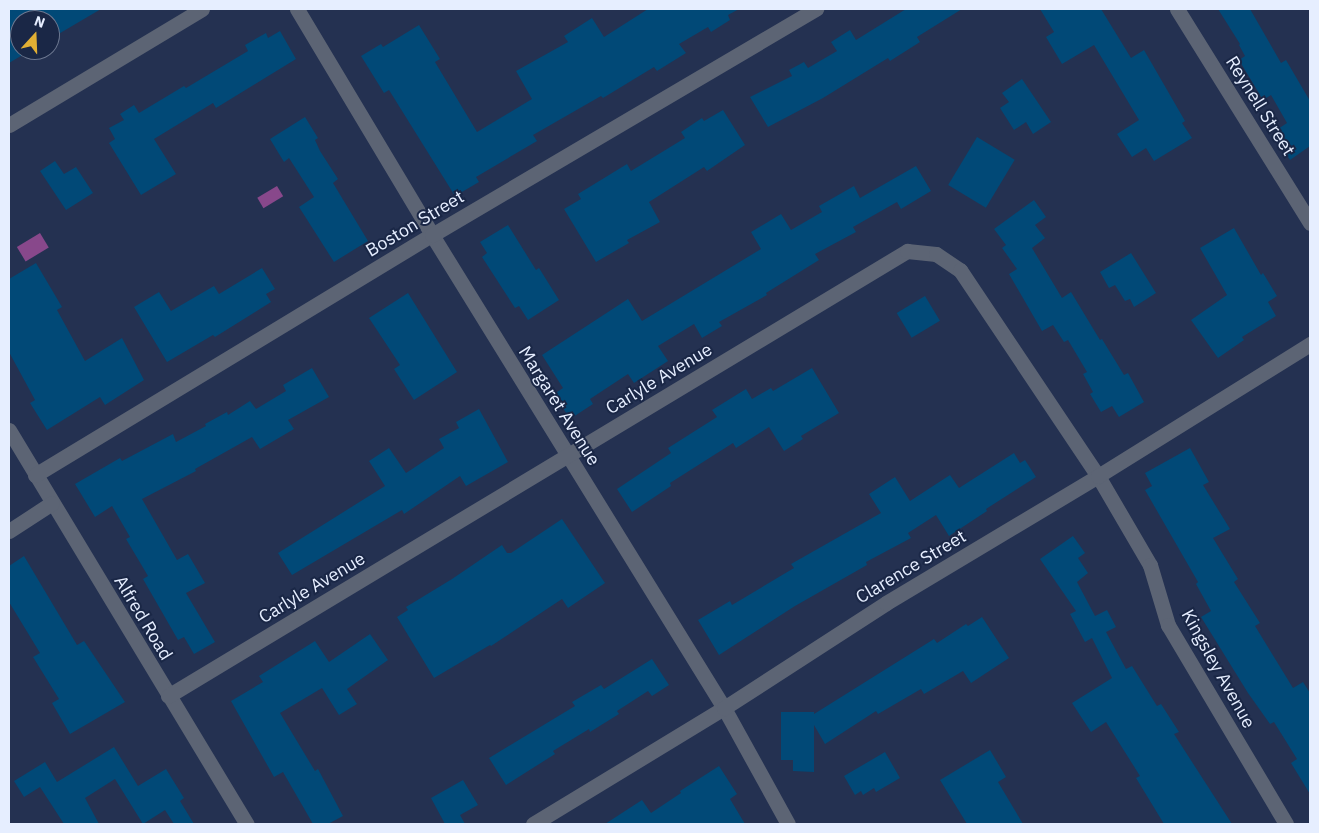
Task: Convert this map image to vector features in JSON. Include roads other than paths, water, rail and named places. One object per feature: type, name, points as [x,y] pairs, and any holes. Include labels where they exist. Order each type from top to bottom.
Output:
[{"type":"street","points":[[9,125],[202,9]]},
{"type":"street","name":"Margaret Avenue","points":[[297,9],[432,235],[724,708],[788,824]]},
{"type":"street","name":"Boston Street","points":[[35,475],[432,235],[816,9]]},
{"type":"street","name":"Reynell Street","points":[[1177,9],[1306,204],[1310,223]]},
{"type":"street","name":"Carlyle Avenue","points":[[168,696],[907,251],[936,254],[960,270],[1098,476]]},
{"type":"street","name":"Clarence Street","points":[[533,824],[724,708],[886,603],[1098,476],[1310,344]]},
{"type":"street","name":"Alfred Road","points":[[9,430],[168,696],[248,824]]},
{"type":"street","name":"Kingsley Avenue","points":[[1098,476],[1150,565],[1168,625],[1286,824]]},
{"type":"street","points":[[9,530],[52,503]]}]
